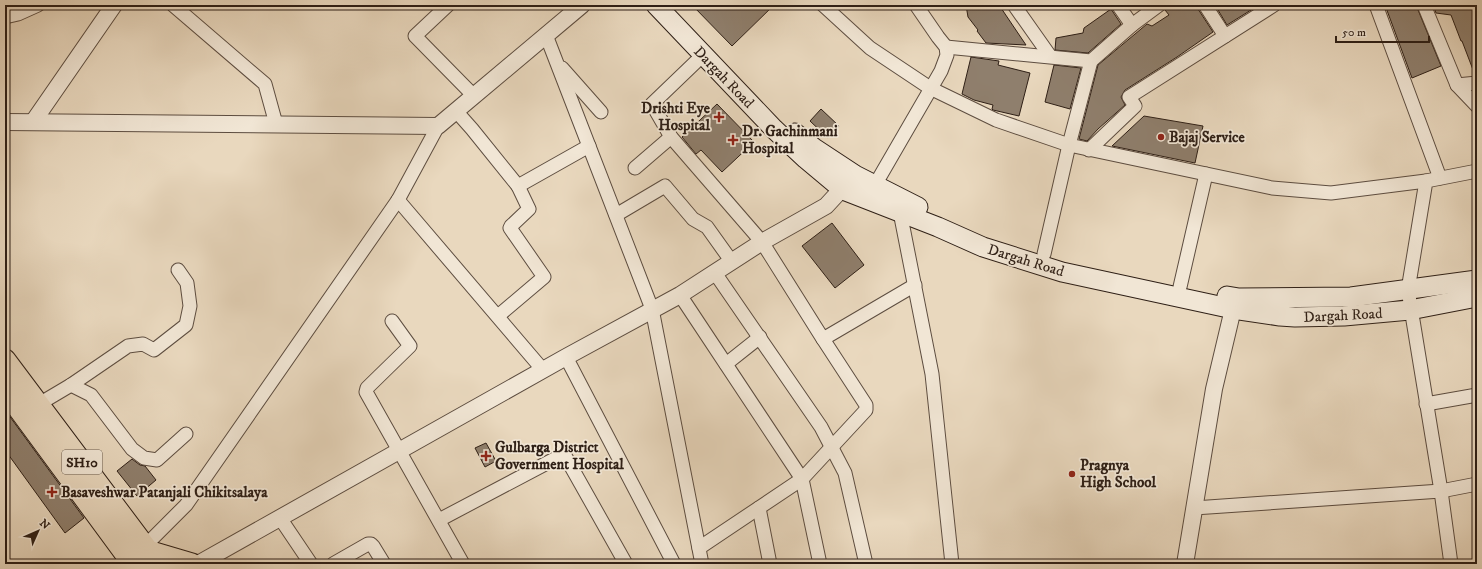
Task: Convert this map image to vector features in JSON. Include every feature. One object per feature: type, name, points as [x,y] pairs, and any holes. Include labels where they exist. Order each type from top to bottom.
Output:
[{"type":"main road","name":"Dargah Road","points":[[656,5],[774,129],[806,159],[843,190],[983,247],[1062,272],[1233,309],[1295,317],[1344,316],[1410,310],[1477,297]]},
{"type":"main road","name":"Dargah Road","points":[[672,5],[799,136],[814,148],[855,175],[906,202],[983,236],[1075,264],[1180,287],[1239,298],[1351,297],[1477,280]]},
{"type":"main road","name":"SH10","points":[[5,360],[39,404],[140,557]]},
{"type":"main road","name":"SH10","points":[[5,390],[140,557]]},
{"type":"main road","points":[[140,557],[192,564]]},
{"type":"street","points":[[33,122],[114,5]]},
{"type":"street","points":[[173,5],[265,84],[276,124]]},
{"type":"street","points":[[448,5],[415,36],[474,96]]},
{"type":"street","points":[[140,557],[186,506],[398,200],[438,126],[582,5]]},
{"type":"street","points":[[823,5],[870,48],[930,88],[996,120],[1069,145],[1272,188],[1331,193],[1426,181],[1477,171]]},
{"type":"street","points":[[875,185],[943,66],[947,55],[946,47],[938,38],[916,5]]},
{"type":"street","points":[[1014,5],[1050,56]]},
{"type":"street","points":[[1118,5],[1132,25]]},
{"type":"street","points":[[1044,254],[1069,145],[1091,60],[1132,25],[1159,5]]},
{"type":"street","points":[[1205,5],[1225,36]]},
{"type":"street","points":[[1089,150],[1135,106],[1129,97],[1274,5]]},
{"type":"street","points":[[1376,5],[1440,178]]},
{"type":"street","points":[[1424,5],[1457,85],[1477,106]]},
{"type":"street","points":[[5,17],[18,14],[33,6]]},
{"type":"street","points":[[546,36],[590,146],[652,309],[702,564]]},
{"type":"street","points":[[946,47],[1091,60]]},
{"type":"street","points":[[699,548],[802,479],[866,410],[867,407],[762,242],[671,137],[652,104],[703,55]]},
{"type":"street","points":[[556,60],[601,112]]},
{"type":"street","points":[[1457,85],[1477,83]]},
{"type":"street","points":[[456,111],[518,186],[529,208],[510,226],[510,228],[544,277],[498,316]]},
{"type":"street","points":[[5,122],[438,126]]},
{"type":"street","points":[[635,168],[671,137]]},
{"type":"street","points":[[518,186],[590,146]]},
{"type":"street","points":[[1180,287],[1206,174]]},
{"type":"street","points":[[198,564],[652,309],[680,295],[762,242],[826,206],[843,190],[855,175]]},
{"type":"street","points":[[1426,181],[1408,290],[1410,310],[1441,491],[1451,564]]},
{"type":"street","points":[[616,215],[665,186],[694,219],[707,226],[732,262]]},
{"type":"street","points":[[398,200],[543,370]]},
{"type":"street","points":[[900,212],[932,374],[952,564]]},
{"type":"street","points":[[39,404],[71,385],[128,346],[143,344],[154,350],[186,325],[190,306],[187,284],[178,270]]},
{"type":"street","points":[[715,273],[822,427],[832,446],[845,473],[866,564]]},
{"type":"street","points":[[823,339],[915,285]]},
{"type":"street","points":[[680,295],[802,479],[820,564]]},
{"type":"street","points":[[1185,564],[1214,389],[1233,309]]},
{"type":"street","points":[[392,321],[410,346],[367,388],[366,392],[463,564]]},
{"type":"street","points":[[726,364],[760,337]]},
{"type":"street","points":[[566,357],[674,564]]},
{"type":"street","points":[[71,385],[91,395],[132,449],[144,458],[157,460],[186,434]]},
{"type":"street","points":[[1426,404],[1477,395]]},
{"type":"street","points":[[438,520],[564,454],[626,564]]},
{"type":"street","points":[[1194,508],[1441,491],[1477,484]]},
{"type":"street","points":[[759,508],[770,564]]},
{"type":"street","points":[[280,518],[311,564]]},
{"type":"street","points":[[333,564],[368,544],[371,544],[384,564]]},
{"type":"building","points":[[692,5],[774,5],[732,46]]},
{"type":"building","points":[[966,5],[999,5],[1026,45],[986,43],[968,17]]},
{"type":"building","points":[[1167,5],[1197,5],[1213,32],[1125,90],[1121,97],[1125,105],[1087,141],[1079,139],[1098,65],[1147,24],[1152,26],[1169,15],[1165,10]]},
{"type":"building","points":[[1215,5],[1259,5],[1227,25]]},
{"type":"building","points":[[1385,5],[1416,5],[1441,66],[1412,78]]},
{"type":"building","points":[[1433,5],[1477,5],[1477,75],[1475,75],[1451,15],[1436,13]]},
{"type":"building","points":[[1111,9],[1121,24],[1088,53],[1055,50],[1056,38],[1083,33],[1084,28]]},
{"type":"building","points":[[971,57],[999,61],[998,65],[1030,73],[1019,116],[993,110],[993,105],[974,100],[962,94]]},
{"type":"building","points":[[1054,65],[1081,68],[1070,109],[1045,102]]},
{"type":"building","points":[[717,104],[754,142],[722,172],[701,150],[696,154],[682,137]]},
{"type":"building","points":[[821,109],[839,126],[828,138],[810,121]]},
{"type":"building","name":"Bajaj Service","points":[[1144,116],[1203,126],[1195,163],[1112,146]]},
{"type":"building","points":[[832,223],[864,265],[835,288],[802,246]]},
{"type":"building","points":[[5,410],[84,518],[65,533],[5,450]]},
{"type":"building","points":[[486,443],[496,461],[485,467],[475,448]]},
{"type":"building","points":[[132,459],[140,465],[145,466],[156,480],[137,496],[117,471]]},
{"type":"place","name":"Drishti Eye Hospital","points":[[719,117]]},
{"type":"place","name":"Bajaj Service","points":[[1161,137]]},
{"type":"place","name":"Dr. Gachinmani Hospital","points":[[733,140]]},
{"type":"place","name":"Gulbarga District Government Hospital","points":[[486,456]]},
{"type":"place","name":"Pragnya High School","points":[[1072,474]]},
{"type":"place","name":"Basaveshwar Patanjali Chikitsalaya","points":[[52,492]]}]
